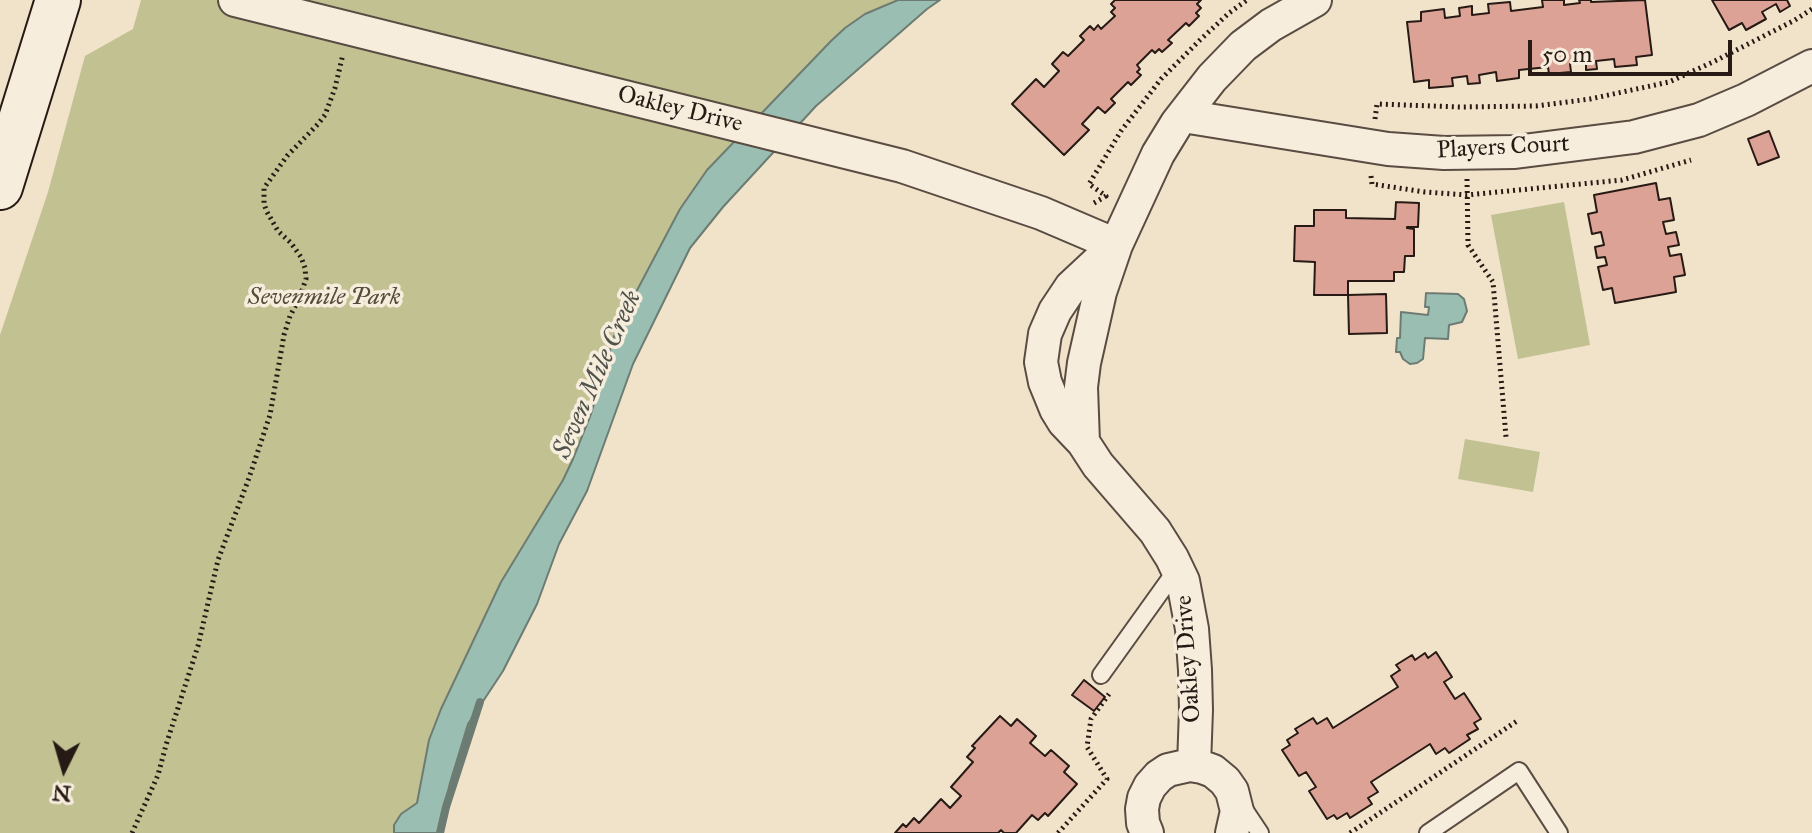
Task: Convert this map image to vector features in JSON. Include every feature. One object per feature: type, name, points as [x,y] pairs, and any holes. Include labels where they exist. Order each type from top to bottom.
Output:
[{"type":"main road","points":[[0,187],[58,0]]},
{"type":"street","name":"Oakley Drive","points":[[235,0],[902,166],[1041,213],[1116,245],[1071,287],[1055,311],[1042,349],[1043,372],[1049,397],[1064,422],[1155,531],[1183,581],[1192,629],[1196,710],[1194,765]]},
{"type":"street","points":[[1083,442],[1081,387],[1100,292],[1116,245],[1158,154],[1215,74],[1243,46],[1271,25],[1315,0]]},
{"type":"street","name":"Players Court","points":[[1183,116],[1388,149],[1444,153],[1515,152],[1634,137],[1699,120],[1812,66]]},
{"type":"street","points":[[1147,833],[1142,809],[1150,786],[1168,770],[1183,765],[1206,768],[1225,781],[1237,806],[1232,833]]},
{"type":"lane","points":[[1101,675],[1177,569]]},
{"type":"lane","points":[[1428,833],[1519,771],[1559,833]]},
{"type":"lane","points":[[1232,792],[1260,833]]},
{"type":"path","points":[[1094,203],[1106,196],[1089,184],[1121,131],[1161,79],[1229,13],[1247,0]]},
{"type":"path","points":[[1374,123],[1377,104],[1536,106],[1590,99],[1669,82],[1812,9]]},
{"type":"path","points":[[132,833],[158,775],[198,646],[218,560],[270,415],[288,321],[306,279],[301,257],[267,212],[264,188],[287,156],[325,115],[344,51]]},
{"type":"path","points":[[1467,153],[1468,245],[1493,282],[1506,437]]},
{"type":"path","points":[[1370,173],[1372,184],[1467,195],[1622,180],[1691,160]]},
{"type":"path","points":[[1058,833],[1107,779],[1087,747],[1091,719],[1115,686]]},
{"type":"path","points":[[1350,833],[1517,721]]},
{"type":"green space","name":"Sevenmile Park","points":[[141,0],[924,0],[677,228],[560,521],[464,696],[432,833],[0,833],[0,335],[48,192],[85,56],[133,29]]},
{"type":"green space","points":[[1564,202],[1590,345],[1518,359],[1491,215]]},
{"type":"green space","points":[[1465,439],[1540,452],[1533,492],[1458,479]]},
{"type":"water","points":[[898,0],[940,0],[816,106],[723,207],[690,248],[633,364],[587,491],[559,544],[537,604],[503,671],[468,724],[450,783],[441,833],[394,833],[394,825],[401,814],[417,803],[429,740],[441,709],[501,582],[563,480],[591,414],[616,330],[680,209],[707,170],[831,41],[865,14]]},
{"type":"water","points":[[1426,293],[1458,294],[1464,299],[1467,311],[1462,322],[1449,325],[1448,339],[1425,338],[1423,359],[1410,364],[1400,352],[1396,352],[1401,312],[1428,315]]},
{"type":"building","points":[[1115,0],[1201,0],[1197,4],[1201,8],[1196,13],[1199,16],[1189,26],[1186,23],[1168,40],[1172,43],[1162,52],[1152,50],[1137,65],[1140,69],[1137,72],[1141,75],[1131,85],[1128,82],[1111,99],[1115,103],[1105,113],[1098,107],[1082,124],[1089,130],[1064,155],[1012,104],[1036,79],[1044,87],[1059,71],[1052,64],[1063,52],[1068,56],[1084,40],[1080,36],[1090,26],[1094,30],[1098,25],[1101,29],[1115,16],[1111,12],[1115,8],[1111,4]]},
{"type":"building","points":[[1542,0],[1564,0],[1564,5],[1580,3],[1579,0],[1645,0],[1652,55],[1636,57],[1637,65],[1615,67],[1614,59],[1596,61],[1597,69],[1586,70],[1586,63],[1570,64],[1571,72],[1549,74],[1548,67],[1519,70],[1519,78],[1497,81],[1496,72],[1479,75],[1480,83],[1468,84],[1467,76],[1452,78],[1453,86],[1429,88],[1429,80],[1414,82],[1407,22],[1421,21],[1421,12],[1444,9],[1445,18],[1460,16],[1459,8],[1472,6],[1472,15],[1489,13],[1488,4],[1510,2],[1511,11],[1543,7]]},
{"type":"building","points":[[1712,0],[1787,0],[1790,6],[1780,12],[1776,4],[1762,12],[1766,19],[1746,30],[1742,23],[1729,30]]},
{"type":"building","points":[[1769,131],[1779,157],[1758,165],[1748,139]]},
{"type":"building","points":[[1656,183],[1659,200],[1670,198],[1674,220],[1663,222],[1666,234],[1676,232],[1679,245],[1668,247],[1670,256],[1681,254],[1685,275],[1674,277],[1676,292],[1615,303],[1612,288],[1603,290],[1598,267],[1607,265],[1605,257],[1597,258],[1595,247],[1604,245],[1601,232],[1592,234],[1588,214],[1597,212],[1594,195]]},
{"type":"building","points":[[1396,202],[1419,203],[1418,227],[1407,227],[1414,229],[1414,256],[1405,256],[1404,272],[1394,272],[1394,281],[1348,281],[1348,295],[1314,295],[1315,262],[1294,261],[1295,226],[1314,226],[1314,210],[1346,210],[1346,218],[1395,219]]},
{"type":"building","points":[[1386,294],[1387,333],[1349,334],[1348,295]]},
{"type":"building","points":[[1436,652],[1452,677],[1444,682],[1455,699],[1464,693],[1481,719],[1474,723],[1478,729],[1467,735],[1470,739],[1449,753],[1445,748],[1436,754],[1430,744],[1371,782],[1378,792],[1368,798],[1372,804],[1350,818],[1347,813],[1337,819],[1334,815],[1327,819],[1309,791],[1316,787],[1306,772],[1299,776],[1282,750],[1290,745],[1287,740],[1298,733],[1295,729],[1313,718],[1317,724],[1327,718],[1333,728],[1398,687],[1391,676],[1400,670],[1396,665],[1412,655],[1415,660],[1425,653],[1428,658]]},
{"type":"building","points":[[1084,680],[1105,697],[1094,711],[1072,695]]},
{"type":"building","points":[[1000,716],[1011,726],[1017,719],[1036,736],[1030,743],[1045,756],[1051,750],[1069,766],[1064,772],[1077,784],[1048,816],[1045,813],[1038,820],[1032,815],[1016,833],[1001,830],[998,833],[895,833],[914,818],[919,823],[941,799],[950,808],[961,796],[951,787],[973,762],[967,757],[975,748],[972,746]]},
{"type":"waterway","name":"Seven Mile Creek","points":[[440,833],[480,702]]}]
